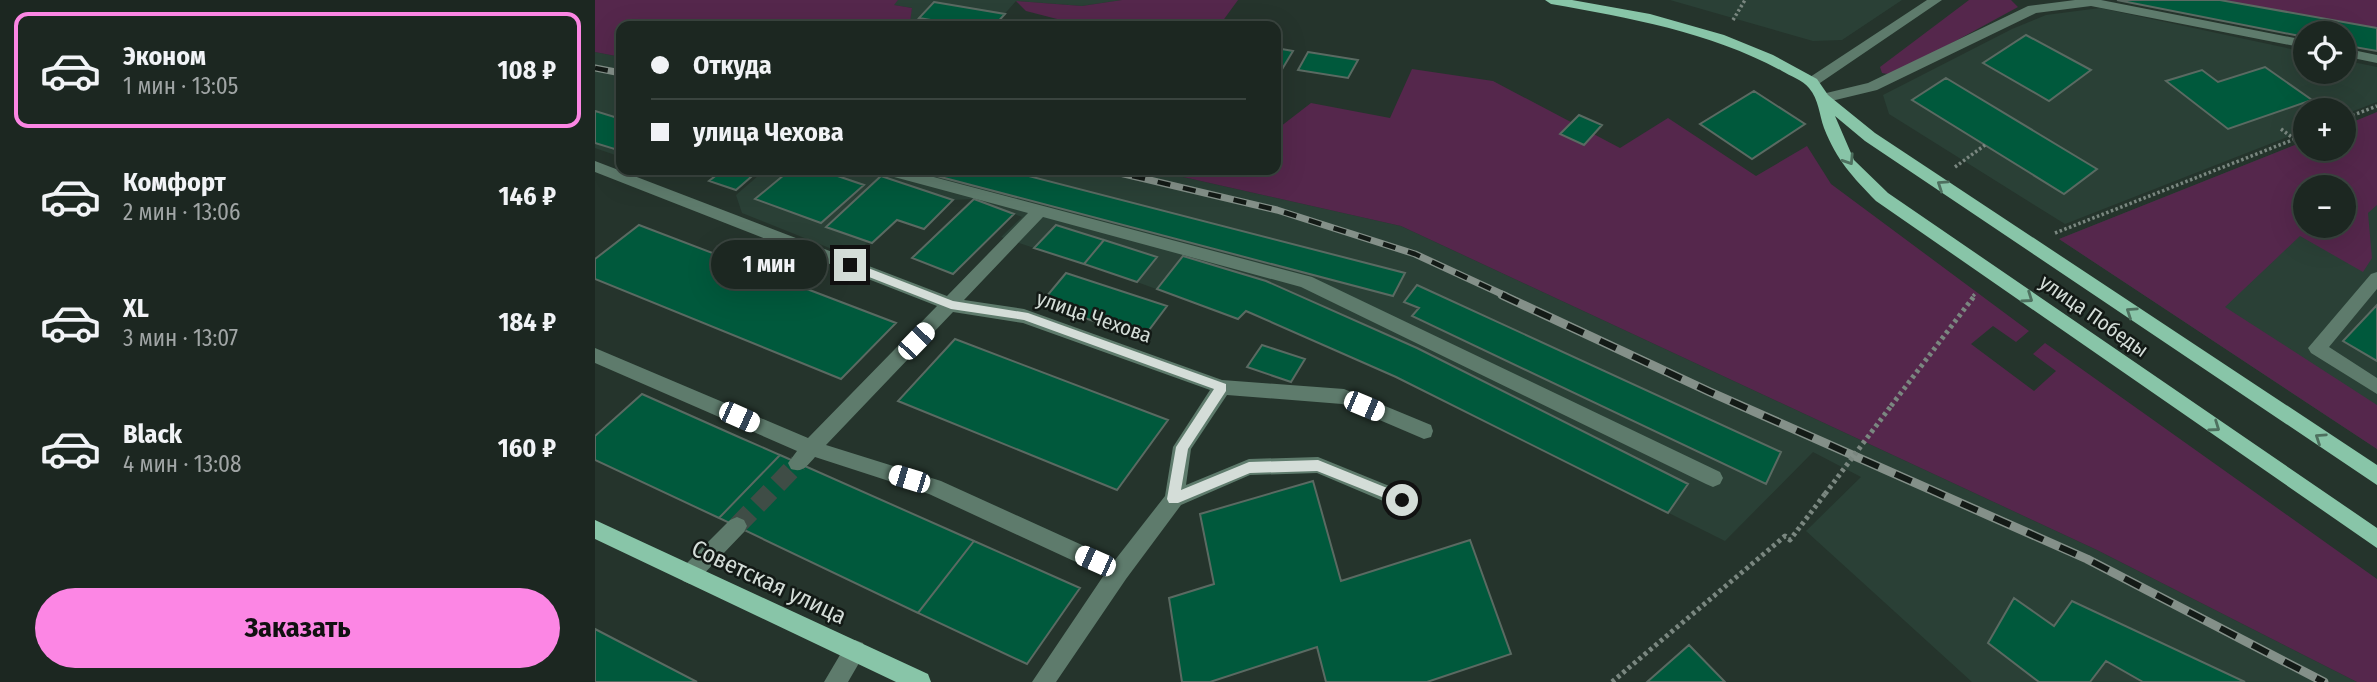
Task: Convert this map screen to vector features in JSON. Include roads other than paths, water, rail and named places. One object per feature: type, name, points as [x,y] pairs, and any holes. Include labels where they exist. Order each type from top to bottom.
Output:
[{"type":"main road","name":"улица Победы","points":[[1551,0],[1650,18],[1719,38],[1768,58],[1812,82],[1823,98],[1870,137],[2377,476]]},
{"type":"main road","name":"улица Победы","points":[[1823,98],[1831,127],[1848,163],[1882,197],[2377,539]]},
{"type":"main road","name":"Советская улица","points":[[595,529],[920,682]]},
{"type":"street","points":[[1812,82],[1936,0]]},
{"type":"street","points":[[1823,98],[1872,87],[2033,9],[2091,2],[2293,42]]},
{"type":"street","points":[[2356,55],[2377,59]]},
{"type":"street","name":"улица Чехова","points":[[595,166],[616,174]]},
{"type":"street","name":"улица Чехова","points":[[618,175],[951,305],[1024,316],[1222,387],[1344,397],[1424,431]]},
{"type":"street","points":[[906,175],[1306,282],[1713,478]]},
{"type":"street","points":[[804,455],[1039,212]]},
{"type":"street","points":[[2377,278],[2317,348],[2377,387]]},
{"type":"street","points":[[595,355],[804,455],[934,487],[1119,572]]},
{"type":"street","points":[[1043,682],[1119,572],[1174,499],[1182,447],[1222,387]]},
{"type":"street","points":[[1174,499],[1249,467],[1318,465],[1402,500]]},
{"type":"street","points":[[690,574],[737,526]]},
{"type":"street","points":[[835,682],[855,651]]},
{"type":"tunnel","points":[[737,526],[798,463]]},
{"type":"railway","points":[[595,68],[616,72]]},
{"type":"railway","points":[[1128,175],[1277,210],[1415,254],[1506,296]]},
{"type":"railway","points":[[1502,295],[1710,392],[2087,559],[2324,682]]}]
